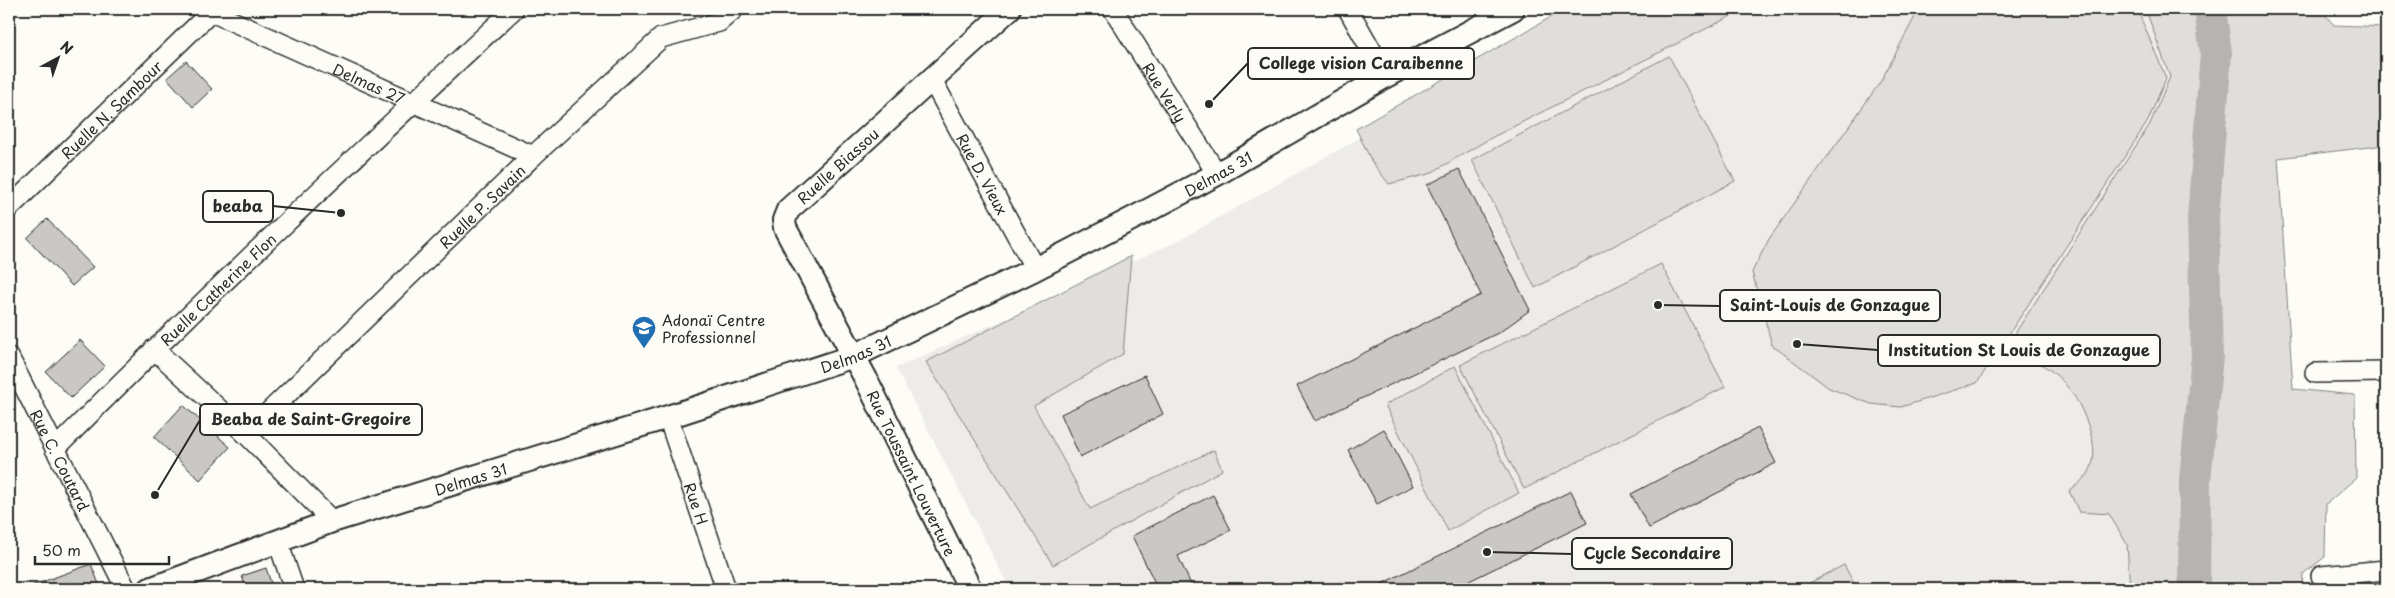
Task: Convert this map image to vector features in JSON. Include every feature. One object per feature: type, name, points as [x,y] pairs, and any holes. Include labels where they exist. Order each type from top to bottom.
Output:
[{"type":"street","name":"Ruelle Catherine Flon","points":[[55,449],[154,348],[312,196],[514,9]]},
{"type":"street","name":"Ruelle P. Savain","points":[[246,434],[533,156],[661,38],[719,22],[734,9]]},
{"type":"street","name":"Ruelle Biassou","points":[[854,356],[785,228],[784,220],[788,210],[1009,9]]},
{"type":"street","name":"Rue Verly","points":[[1113,9],[1217,174]]},
{"type":"street","points":[[1348,9],[1386,76]]},
{"type":"street","name":"Delmas 31","points":[[150,589],[332,522],[668,417],[854,356],[1035,269],[1153,217],[1217,174],[1386,76],[1513,9]]},
{"type":"street","name":"Delmas 27","points":[[210,10],[412,104],[533,156]]},
{"type":"street","name":"Ruelle N. Sambour","points":[[9,208],[210,10]]},
{"type":"street","name":"Rue D. Vieux","points":[[931,78],[1035,269]]},
{"type":"street","points":[[154,348],[246,434],[332,522]]},
{"type":"street","name":"Rue C. Coutard","points":[[9,356],[126,589]]},
{"type":"street","name":"Rue Toussaint Louverture","points":[[854,356],[970,589]]},
{"type":"street","points":[[2315,373],[2386,372]]},
{"type":"street","name":"Rue H","points":[[668,417],[726,589]]},
{"type":"street","points":[[278,542],[294,589]]},
{"type":"street","points":[[2321,576],[2386,570]]},
{"type":"shaded area","points":[[1565,9],[1783,9],[1785,12],[1741,11],[1491,138],[1429,174],[1389,184],[1372,162],[1356,129]]},
{"type":"shaded area","points":[[1587,9],[2278,9],[2256,144],[2294,589],[1010,589],[896,368],[1176,242]]},
{"type":"shaded area","points":[[1919,9],[2137,9],[2166,78],[2148,121],[1977,383],[1901,407],[1871,404],[1829,388],[1772,345],[1752,272],[1769,239],[1881,81]]},
{"type":"shaded area","points":[[2143,9],[2320,9],[2334,25],[2386,27],[2386,145],[2278,158],[2293,389],[2355,395],[2356,478],[2326,504],[2325,557],[2303,574],[2302,589],[2130,589],[2127,544],[2109,514],[2079,512],[2069,491],[2086,476],[2093,459],[2094,448],[2082,410],[2067,386],[2047,368],[2021,354],[2005,349],[2150,124],[2170,77],[2147,13]]},
{"type":"shaded area","points":[[1669,56],[1735,181],[1535,288],[1472,160]]},
{"type":"shaded area","points":[[1131,256],[1123,354],[1034,406],[1090,509],[1214,450],[1222,470],[1053,565],[926,362]]},
{"type":"shaded area","points":[[1661,264],[1725,387],[1524,489],[1460,365]]},
{"type":"shaded area","points":[[1455,366],[1519,493],[1448,531],[1385,405]]},
{"type":"shaded area","points":[[1844,565],[1857,589],[1798,589]]},
{"type":"building","points":[[186,61],[212,89],[193,107],[167,78]]},
{"type":"building","points":[[1459,169],[1530,310],[1500,332],[1315,421],[1297,386],[1481,295],[1427,185]]},
{"type":"building","points":[[47,219],[93,267],[72,286],[27,238]]},
{"type":"building","points":[[80,340],[105,366],[71,398],[46,372]]},
{"type":"building","points":[[1145,375],[1163,414],[1080,457],[1061,414]]},
{"type":"building","points":[[183,405],[230,447],[200,480],[154,437]]},
{"type":"building","points":[[1758,428],[1776,463],[1649,528],[1631,494]]},
{"type":"building","points":[[1384,429],[1413,486],[1377,504],[1348,450]]},
{"type":"building","points":[[1571,491],[1587,523],[1453,589],[1371,589]]},
{"type":"building","points":[[1213,495],[1231,530],[1178,556],[1193,589],[1158,589],[1132,536]]},
{"type":"building","points":[[91,564],[101,589],[26,589],[26,588]]},
{"type":"building","points":[[266,568],[273,589],[246,589],[242,576]]},
{"type":"waterway","points":[[2194,589],[2195,480],[2207,356],[2203,218],[2216,53],[2210,9]]},
{"type":"place","name":"College vision Caraibenne","points":[[1209,104]]},
{"type":"place","name":"beaba","points":[[341,213]]},
{"type":"place","name":"Saint-Louis de Gonzague","points":[[1658,305]]},
{"type":"place","name":"Institution St Louis de Gonzague","points":[[1797,344]]},
{"type":"place","name":"Adonaï Centre Professionnel","points":[[644,349]]},
{"type":"place","name":"Beaba de Saint-Gregoire","points":[[155,495]]},
{"type":"place","name":"Cycle Secondaire","points":[[1487,552]]}]
